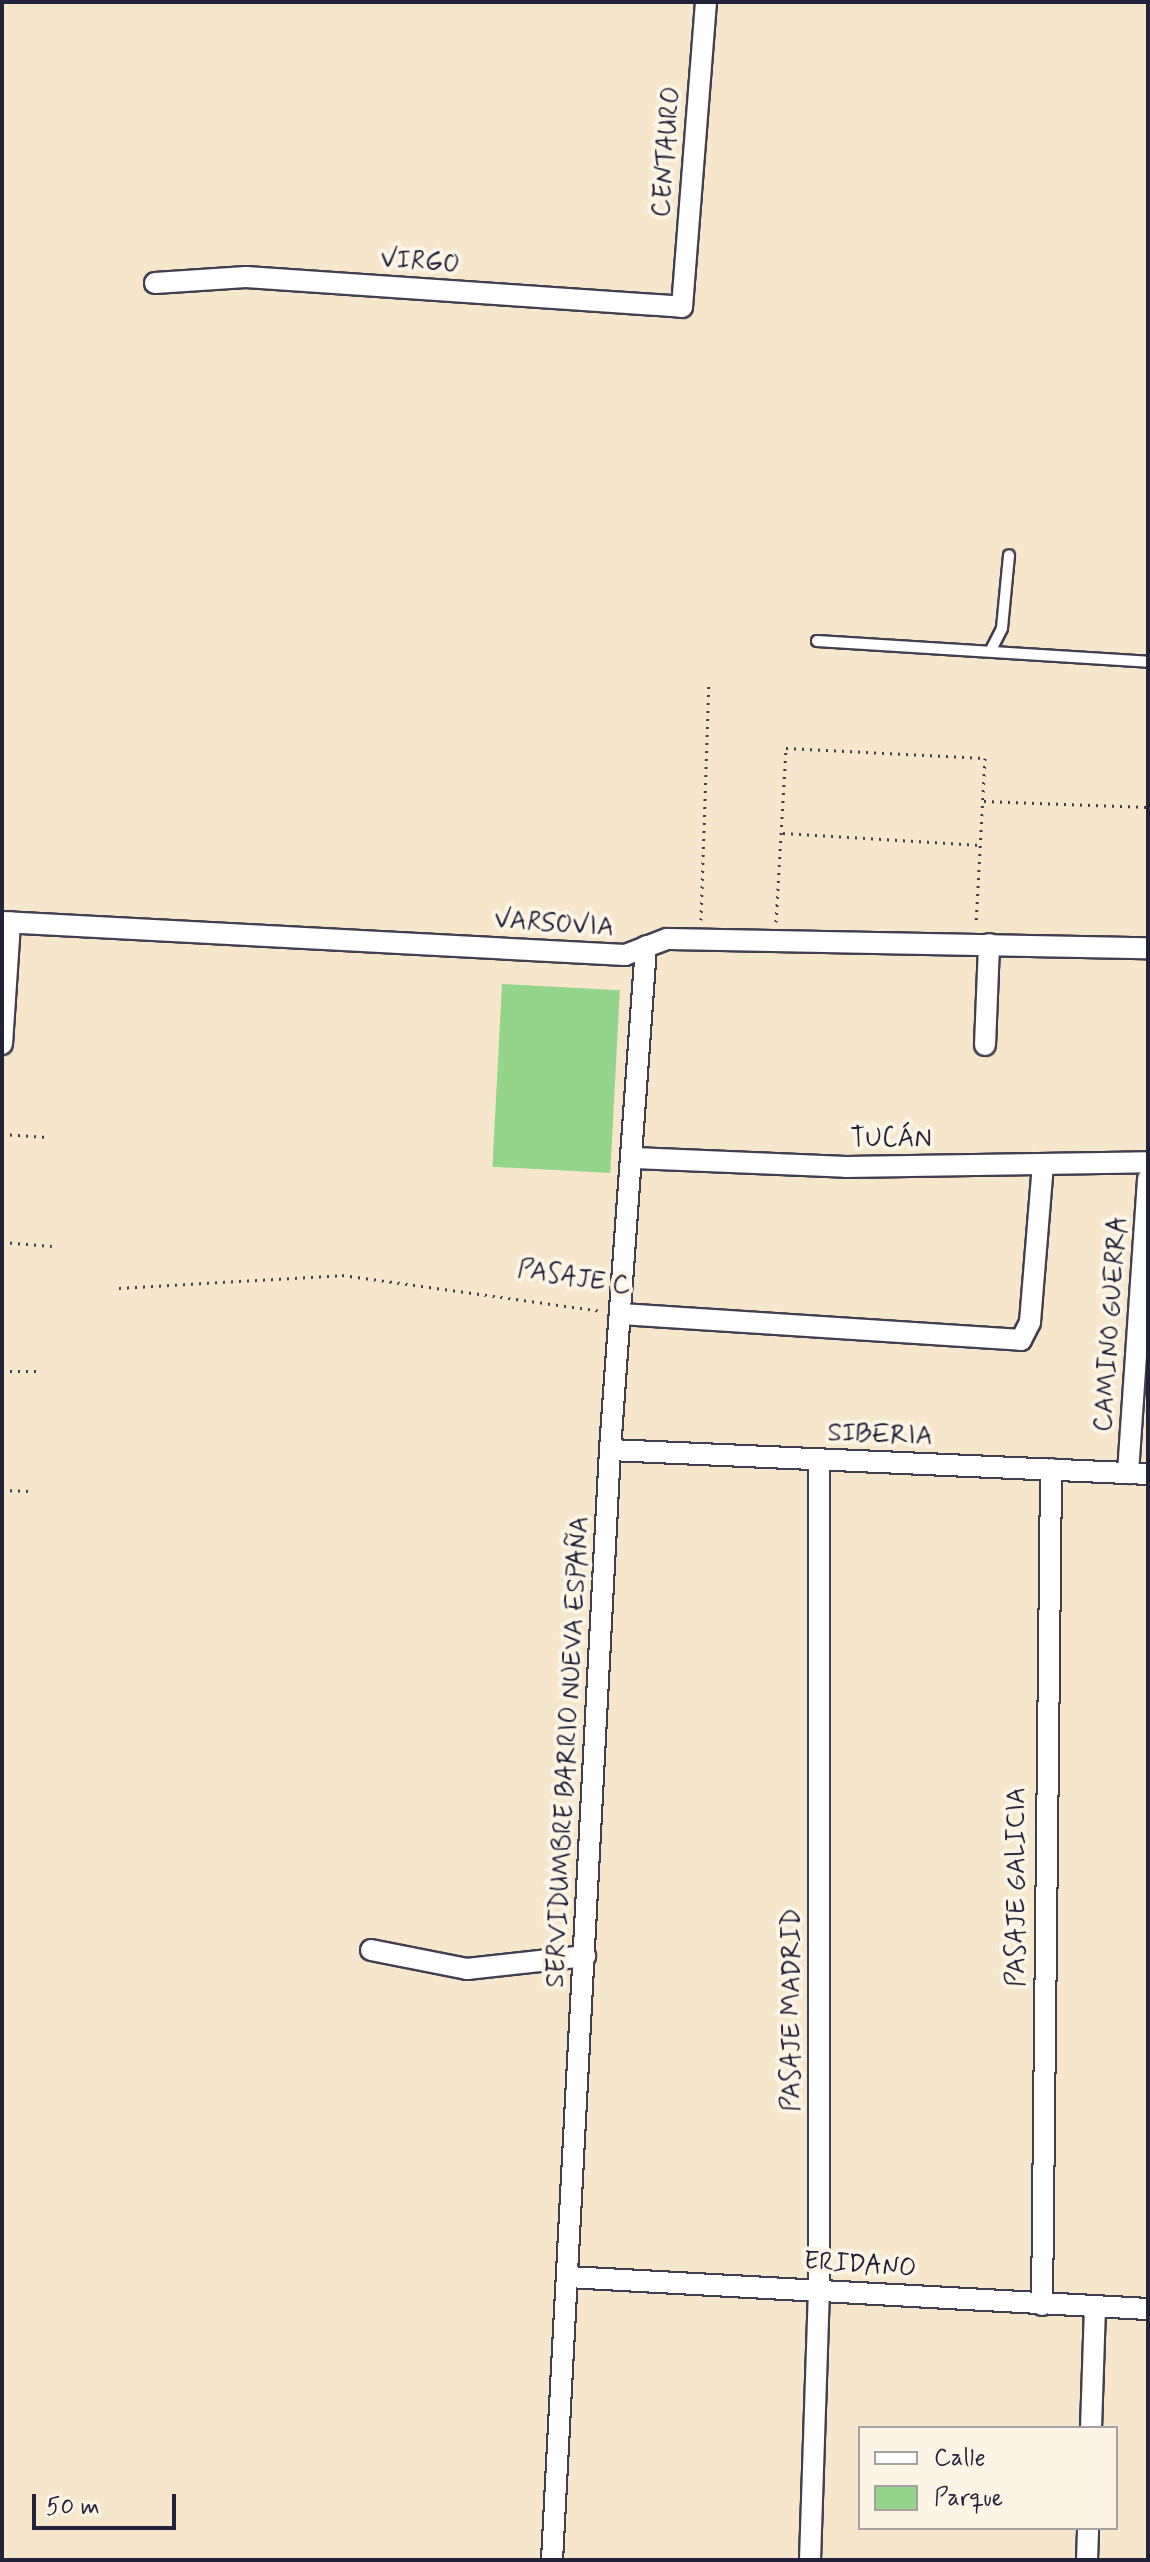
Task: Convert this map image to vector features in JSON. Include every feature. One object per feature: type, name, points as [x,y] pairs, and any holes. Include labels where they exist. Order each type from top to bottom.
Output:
[{"type":"street","name":"CENTAURO","points":[[682,307],[706,2]]},
{"type":"street","name":"VIRGO","points":[[155,283],[246,277],[682,307]]},
{"type":"street","name":"VARSOVIA","points":[[6,922],[625,955],[646,946],[705,939],[1148,948]]},
{"type":"street","points":[[2,1044],[6,922]]},
{"type":"street","points":[[982,944],[985,1045]]},
{"type":"street","name":"SERVIDUMBRE BARRIO NUEVA ESPAÑA","points":[[552,2560],[610,1450],[634,1158],[646,946]]},
{"type":"street","name":"TUCÁN","points":[[634,1158],[1043,1165],[1148,1162]]},
{"type":"street","name":"PASAJE C","points":[[621,1314],[1021,1340],[1030,1322],[1043,1165]]},
{"type":"street","name":"CAMINO GUERRA","points":[[1138,1473],[1148,1179]]},
{"type":"street","name":"SIBERIA","points":[[610,1450],[1138,1473]]},
{"type":"street","name":"PASAJE MADRID","points":[[810,2560],[819,2289],[819,1459]]},
{"type":"street","name":"PASAJE GALICIA","points":[[1042,2305],[1051,1469]]},
{"type":"street","points":[[371,1950],[467,1969],[585,1956]]},
{"type":"street","name":"ERIDANO","points":[[568,2277],[1148,2309]]},
{"type":"street","points":[[1091,2426],[1095,2307]]},
{"type":"street","points":[[1087,2560],[1088,2530]]},
{"type":"lane","points":[[992,648],[1002,628],[1009,555]]},
{"type":"lane","points":[[817,641],[992,648],[1009,656],[1148,662]]},
{"type":"path","points":[[705,939],[709,681]]},
{"type":"path","points":[[775,941],[786,748],[985,758],[981,845],[982,944]]},
{"type":"path","points":[[983,801],[1148,807]]},
{"type":"path","points":[[783,833],[981,845]]},
{"type":"path","points":[[2,1134],[47,1137]]},
{"type":"path","points":[[2,1242],[52,1246]]},
{"type":"path","name":"PASAJE C","points":[[119,1288],[342,1275],[621,1314]]},
{"type":"path","points":[[2,1371],[42,1371]]},
{"type":"path","points":[[2,1490],[30,1491]]},
{"type":"green space","points":[[502,984],[620,990],[610,1173],[492,1167]]}]
